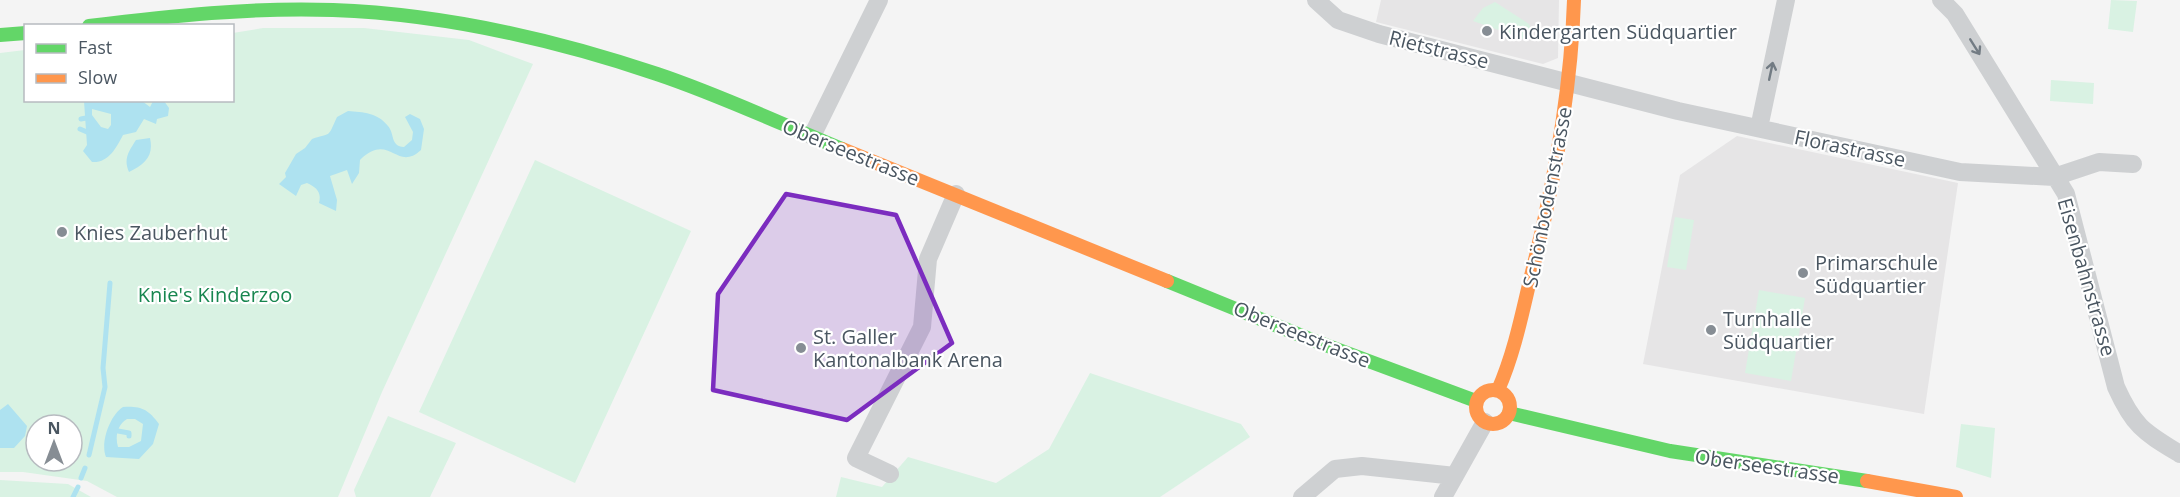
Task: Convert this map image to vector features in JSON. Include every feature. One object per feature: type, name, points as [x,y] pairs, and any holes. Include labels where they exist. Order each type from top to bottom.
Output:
[{"type":"street","points":[[812,136],[879,0]]},
{"type":"street","name":"Rietstrasse","points":[[1316,0],[1338,20],[1379,34],[1569,83]]},
{"type":"street","name":"Schönbodenstrasse","points":[[1498,390],[1509,365],[1539,249],[1569,83],[1574,0]]},
{"type":"street","points":[[1759,128],[1786,0]]},
{"type":"street","name":"Eisenbahnstrasse","points":[[1941,0],[1955,14],[2066,194],[2116,387],[2128,414],[2143,431],[2180,454]]},
{"type":"street","name":"Oberseestrasse","points":[[101,24],[200,8],[366,12],[511,32],[588,51],[660,75],[1312,340],[1476,401]]},
{"type":"street","points":[[0,35],[24,33]]},
{"type":"street","name":"Florastrasse","points":[[1569,83],[1960,172],[2054,177],[2099,162],[2133,164]]},
{"type":"street","points":[[890,474],[856,458],[922,327],[928,259],[956,194]]},
{"type":"street","points":[[1498,390],[1508,399],[1509,413],[1499,423],[1485,422],[1477,413],[1476,401],[1485,391],[1498,390]]},
{"type":"street","name":"Oberseestrasse","points":[[1509,413],[1646,447],[1956,497]]},
{"type":"street","points":[[1443,497],[1485,422]]},
{"type":"street","points":[[1302,497],[1335,470],[1362,466],[1455,476]]},
{"type":"highlighted area","points":[[786,194],[896,215],[952,343],[847,420],[713,390],[718,294]]},
{"type":"shaded area","name":"Kindergarten Südquartier","points":[[1381,0],[1559,0],[1558,58],[1543,64],[1376,22]]},
{"type":"shaded area","name":"Primarschule Südquartier","points":[[1737,136],[1958,183],[1924,414],[1643,364],[1680,175]]},
{"type":"green space","points":[[2111,0],[2137,1],[2133,32],[2108,29]]},
{"type":"green space","points":[[1495,2],[1529,24],[1533,32],[1527,40],[1473,21],[1483,8]]},
{"type":"green space","name":"Knie's Kinderzoo","points":[[263,28],[364,28],[469,40],[533,64],[382,392],[338,497],[117,497],[87,481],[30,473],[84,473],[84,413],[24,413],[24,472],[0,472],[0,53],[24,50],[24,102],[234,102],[234,33]]},
{"type":"green space","points":[[2051,80],[2094,83],[2093,104],[2050,101]]},
{"type":"green space","points":[[535,160],[691,231],[575,483],[419,412]]},
{"type":"green space","points":[[1675,217],[1694,220],[1686,270],[1667,267]]},
{"type":"green space","points":[[1759,290],[1805,298],[1791,381],[1745,373]]},
{"type":"green space","points":[[1090,373],[1241,424],[1250,437],[1160,497],[836,497],[841,477],[882,487],[908,457],[996,483],[1049,449]]},
{"type":"green space","points":[[388,416],[456,443],[430,497],[356,497],[354,490]]},
{"type":"green space","points":[[1961,424],[1995,428],[1991,478],[1956,467]]},
{"type":"green space","points":[[0,480],[68,484],[91,497],[0,497]]},
{"type":"water","points":[[84,102],[143,102],[150,107],[152,102],[165,102],[169,108],[168,116],[157,119],[156,124],[144,119],[136,132],[123,135],[111,154],[103,160],[92,162],[83,151],[87,145]],"holes":[[[92,109],[111,114],[111,125],[108,129],[101,127],[92,115]]]},
{"type":"water","points":[[348,111],[380,118],[390,129],[395,142],[404,147],[412,140],[413,132],[405,117],[410,114],[420,119],[424,129],[421,150],[412,156],[399,156],[379,149],[370,152],[360,160],[359,173],[352,184],[347,170],[330,176],[337,200],[336,211],[319,203],[318,190],[307,183],[301,185],[296,196],[279,184],[286,177],[285,173],[296,154],[312,139],[328,134],[337,117]]},
{"type":"water","points":[[150,138],[151,150],[147,159],[129,172],[127,159],[133,144],[136,140]]},
{"type":"water","points":[[8,404],[24,423],[24,437],[14,448],[0,448],[0,410]]},
{"type":"water","points":[[123,407],[139,408],[148,412],[159,424],[153,444],[139,459],[106,457],[105,437],[118,411]],"holes":[[[127,419],[135,419],[143,424],[141,441],[129,447],[118,447],[117,435],[121,424]]]},
{"type":"waterway","points":[[81,119],[86,118]]},
{"type":"waterway","points":[[80,129],[87,132]]},
{"type":"waterway","points":[[89,455],[105,387],[103,368],[110,283]]},
{"type":"waterway","points":[[118,431],[129,433],[129,436]]},
{"type":"waterway","points":[[81,478],[85,468]]},
{"type":"waterway","points":[[73,497],[78,487]]},
{"type":"traffic: fast","points":[[106,24],[211,13],[303,9],[374,12],[456,23],[538,39],[618,61],[727,100],[842,149]]},
{"type":"traffic: fast","points":[[0,35],[24,33]]},
{"type":"traffic: fast","points":[[1167,281],[1312,340],[1476,401]]},
{"type":"traffic: fast","points":[[1509,413],[1670,451],[1867,481]]},
{"type":"traffic: slow","points":[[1498,390],[1517,334],[1554,173],[1565,105],[1574,0]]},
{"type":"traffic: slow","points":[[842,149],[1167,281]]},
{"type":"traffic: slow","points":[[1493,390],[1505,395],[1510,407],[1505,419],[1493,424],[1481,419],[1476,407],[1481,395],[1493,390]]},
{"type":"traffic: slow","points":[[1867,481],[1956,497]]},
{"type":"place","name":"Kindergarten Südquartier","points":[[1487,31]]},
{"type":"place","name":"Knies Zauberhut","points":[[62,232]]},
{"type":"place","name":"Primarschule Südquartier","points":[[1803,273]]},
{"type":"place","name":"Turnhalle Südquartier","points":[[1711,330]]},
{"type":"place","name":"St. Galler Kantonalbank Arena","points":[[801,348]]}]
